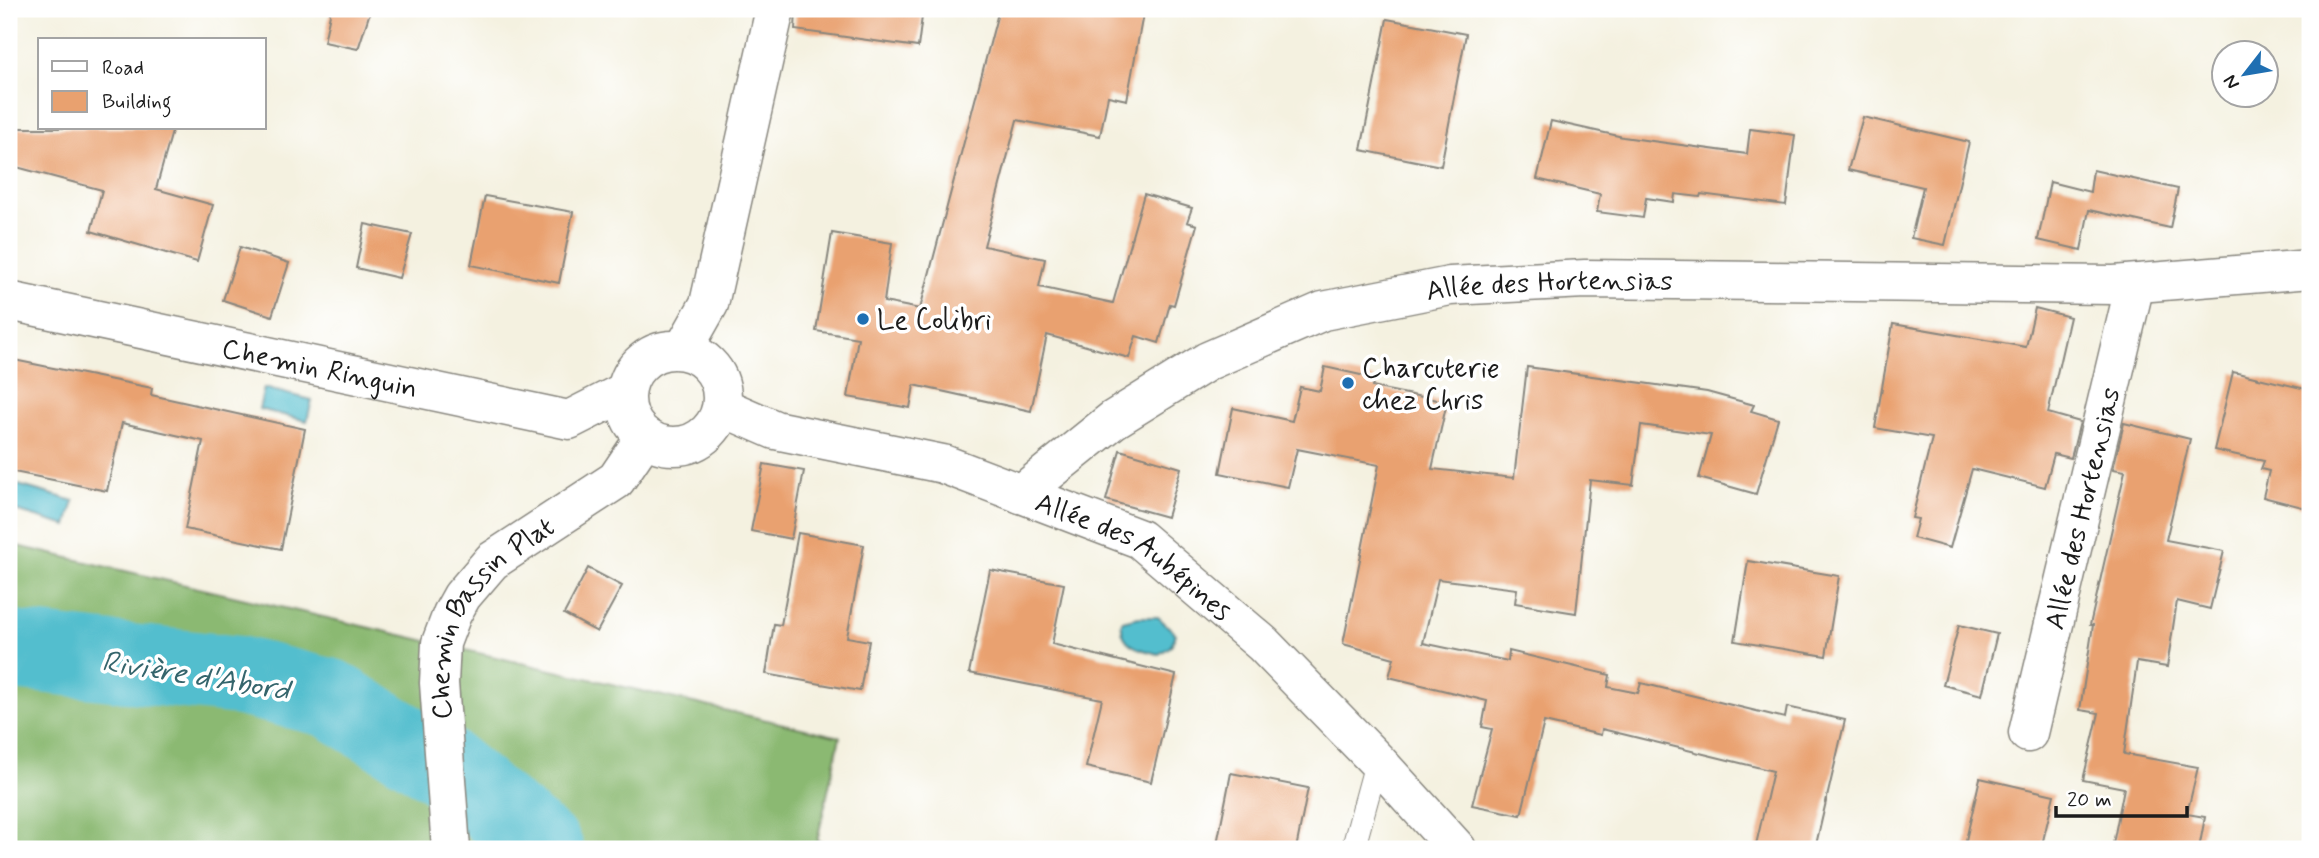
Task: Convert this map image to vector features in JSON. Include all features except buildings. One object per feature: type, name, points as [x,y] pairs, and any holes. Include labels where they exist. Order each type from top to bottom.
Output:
[{"type":"street","points":[[683,350],[709,304],[775,9]]},
{"type":"street","name":"Allée des Hortensias","points":[[1021,494],[1113,421],[1208,360],[1323,311],[1450,286],[1585,279],[2135,284],[2310,268]]},
{"type":"street","name":"Allée des Hortensias","points":[[2028,733],[2135,284]]},
{"type":"street","name":"Chemin Ringuin","points":[[9,300],[569,420],[626,391]]},
{"type":"street","points":[[668,349],[683,350],[697,355],[709,364],[718,377],[722,391],[722,407],[716,422],[706,435],[692,443],[676,446],[660,444],[645,437],[629,416],[626,391],[630,376],[646,358],[668,349]]},
{"type":"street","name":"Allée des Aubépines","points":[[722,407],[775,430],[943,464],[1140,539],[1263,644],[1377,761],[1457,849]]},
{"type":"street","name":"Chemin Bassin Plat","points":[[451,849],[439,683],[441,643],[452,614],[462,596],[492,561],[616,480],[645,437]]},
{"type":"lane","points":[[1353,849],[1377,761]]},
{"type":"green space","points":[[9,544],[840,737],[817,841],[844,849],[9,849]]},
{"type":"water","points":[[264,388],[312,400],[307,421],[259,409]]},
{"type":"water","points":[[15,484],[74,501],[67,526],[9,509]]},
{"type":"water","points":[[1158,617],[1176,634],[1171,646],[1159,654],[1144,651],[1127,641],[1122,621]]},
{"type":"waterway","name":"Rivière d'Abord","points":[[9,650],[235,675],[330,698],[445,767],[544,849]]},
{"type":"place","name":"Le Colibri","points":[[863,319]]},
{"type":"place","name":"Charcuterie chez Chris","points":[[1348,383]]}]
